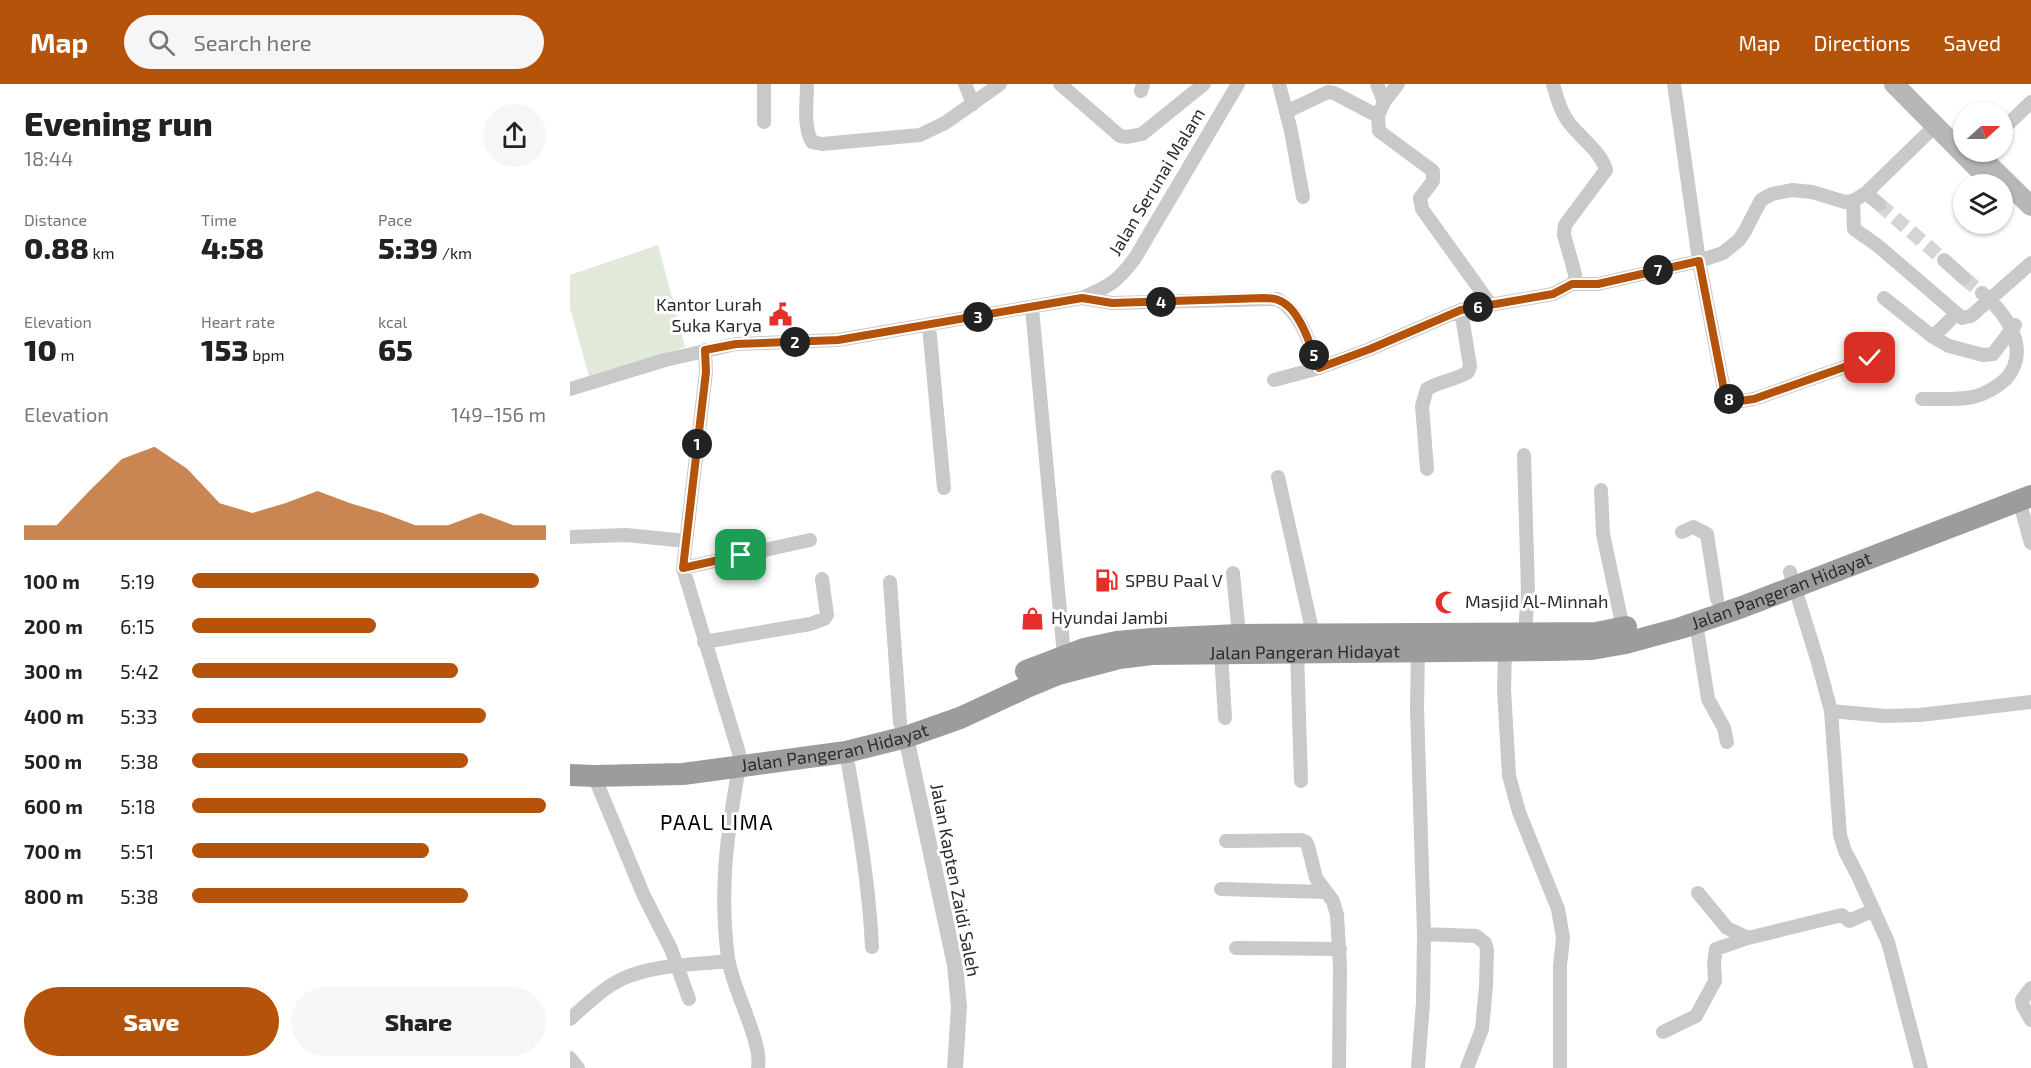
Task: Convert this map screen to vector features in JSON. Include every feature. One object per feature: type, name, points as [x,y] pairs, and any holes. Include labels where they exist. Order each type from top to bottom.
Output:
[{"type":"highway","name":"Jalan Pangeran Hidayat","points":[[570,760],[643,762],[739,760],[846,752],[903,730],[1021,673],[1078,657],[1117,642],[1221,653],[1297,651],[1525,632],[1596,633],[1623,628],[1792,579],[2027,492]]},
{"type":"highway","name":"Jalan Pangeran Hidayat","points":[[1152,646],[1239,635],[1313,634],[1505,651],[1592,649],[1626,643],[1742,607],[1792,579]]},
{"type":"highway","name":"Jalan Pangeran Hidayat","points":[[570,775],[683,774],[800,745],[903,730]]},
{"type":"main road","points":[[1894,84],[1935,126],[1953,138]]},
{"type":"main road","points":[[1910,84],[1953,129]]},
{"type":"main road","points":[[1984,162],[2031,206]]},
{"type":"main road","points":[[2013,205],[2031,222]]},
{"type":"street","points":[[764,84],[764,122]]},
{"type":"street","points":[[807,84],[809,135],[812,142],[822,144],[920,135],[945,123],[1000,84]]},
{"type":"street","points":[[965,84],[973,104]]},
{"type":"street","points":[[1060,84],[1120,136],[1127,137],[1142,134],[1204,84]]},
{"type":"street","name":"Jalan Serunai Malam","points":[[570,389],[665,360],[736,344],[838,340],[929,326],[1082,298],[1109,286],[1135,258],[1238,84]]},
{"type":"street","points":[[1279,84],[1303,196]]},
{"type":"street","points":[[1377,84],[1384,102]]},
{"type":"street","points":[[1398,84],[1384,102],[1377,125],[1383,136],[1433,171],[1433,181],[1420,198],[1422,209],[1491,304]]},
{"type":"street","points":[[1553,84],[1568,122],[1601,159],[1606,170],[1565,225],[1564,235],[1575,274],[1572,284]]},
{"type":"street","points":[[1674,84],[1699,261],[1727,398],[1733,402],[1754,399],[1870,358]]},
{"type":"street","points":[[1286,112],[1328,92],[1378,116]]},
{"type":"street","points":[[2013,119],[2031,102]]},
{"type":"street","points":[[1274,380],[1319,368],[1370,349],[1461,310],[1553,294],[1572,284],[1598,284],[1699,261],[1723,253],[1745,231],[1761,200],[1772,194],[1792,190],[1812,192],[1845,202],[1852,201],[1866,193],[1935,126]]},
{"type":"street","points":[[1866,193],[1879,204]]},
{"type":"street","points":[[1852,201],[1854,229],[1877,245],[1962,318],[1967,318],[1986,297],[2031,263]]},
{"type":"street","points":[[1944,260],[1964,278]]},
{"type":"street","points":[[1922,399],[1973,397],[1985,393],[2010,377],[2018,368],[2023,352],[2015,325],[1986,297]]},
{"type":"street","points":[[1082,298],[1112,303],[1277,299],[1291,310],[1302,326],[1319,368]]},
{"type":"street","points":[[1884,298],[1933,337],[1949,346],[1983,355],[1990,356],[2015,325]]},
{"type":"street","points":[[1032,308],[1078,657]]},
{"type":"street","points":[[1427,470],[1422,406],[1427,389],[1434,384],[1462,376],[1468,372],[1470,366],[1461,310]]},
{"type":"street","points":[[1933,337],[1956,314]]},
{"type":"street","points":[[929,326],[944,488]]},
{"type":"street","points":[[705,350],[706,372],[683,568],[739,760],[726,846],[723,882],[724,918],[728,961],[758,1050],[758,1068]]},
{"type":"street","points":[[1524,455],[1528,591],[1525,632]]},
{"type":"street","points":[[1278,477],[1313,634]]},
{"type":"street","points":[[1601,490],[1603,534],[1623,628]]},
{"type":"street","points":[[2027,492],[2031,543]]},
{"type":"street","points":[[1682,532],[1693,528],[1707,534],[1717,599]]},
{"type":"street","points":[[570,537],[626,535],[686,541]]},
{"type":"street","points":[[683,568],[810,540]]},
{"type":"street","points":[[1233,573],[1239,635]]},
{"type":"street","points":[[704,642],[810,624],[824,619],[827,615],[827,606],[822,579]]},
{"type":"street","points":[[1792,579],[1821,670],[1831,711],[1840,835],[1845,851],[1888,942],[1921,1068]]},
{"type":"street","points":[[890,582],[903,730]]},
{"type":"street","points":[[1696,623],[1708,699],[1724,728],[1727,742]]},
{"type":"street","points":[[1418,642],[1417,708],[1424,934],[1424,1003],[1418,1068]]},
{"type":"street","points":[[1297,651],[1301,781]]},
{"type":"street","points":[[1505,651],[1504,689],[1509,776],[1519,812],[1558,909],[1563,938],[1560,966],[1560,1068]]},
{"type":"street","points":[[1221,653],[1225,718]]},
{"type":"street","points":[[1831,711],[1885,716],[1920,715],[2031,702]]},
{"type":"street","name":"Jalan Kapten Zaidi Saleh","points":[[903,730],[955,966],[958,1006],[955,1068]]},
{"type":"street","points":[[846,752],[863,846],[873,947]]},
{"type":"street","points":[[594,776],[644,896],[671,949],[689,999]]},
{"type":"street","points":[[1226,841],[1301,840],[1306,842],[1316,878],[1336,908],[1340,949],[1339,1068]]},
{"type":"street","points":[[1221,889],[1326,892]]},
{"type":"street","points":[[1698,893],[1727,928],[1748,938]]},
{"type":"street","points":[[1663,1032],[1696,1016],[1715,981],[1713,963],[1716,949],[1748,938],[1842,915],[1849,921],[1874,910]]},
{"type":"street","points":[[1424,934],[1476,936],[1485,943],[1487,950],[1486,986],[1482,1029],[1467,1068]]},
{"type":"street","points":[[1236,948],[1340,949]]},
{"type":"street","points":[[570,1019],[608,987],[623,979],[656,969],[728,961]]},
{"type":"street","points":[[2031,988],[2022,1000],[2031,1020]]},
{"type":"street","points":[[570,1058],[578,1068]]},
{"type":"green space","points":[[658,245],[685,347],[590,379],[570,308],[570,275]]},
{"type":"tunnel","points":[[1879,204],[1944,260]]},
{"type":"tunnel","points":[[1964,278],[1982,293]]},
{"type":"place","name":"Kantor Lurah Suka Karya","points":[[780,315]]},
{"type":"place","name":"SPBU Paal V","points":[[1107,581]]},
{"type":"place","name":"Masjid Al-Minnah","points":[[1447,602]]},
{"type":"place","name":"Hyundai Jambi","points":[[1033,618]]},
{"type":"district","name":"PAAL LIMA","points":[[717,823]]},
{"type":"route","points":[[741,555],[683,568],[706,372],[705,350],[736,344],[838,340],[1082,298],[1112,303],[1264,298],[1277,299],[1291,310],[1302,326],[1319,368],[1461,310],[1553,294],[1572,284],[1598,284],[1699,261],[1724,390],[1727,398],[1733,402],[1754,399],[1870,358]]}]
